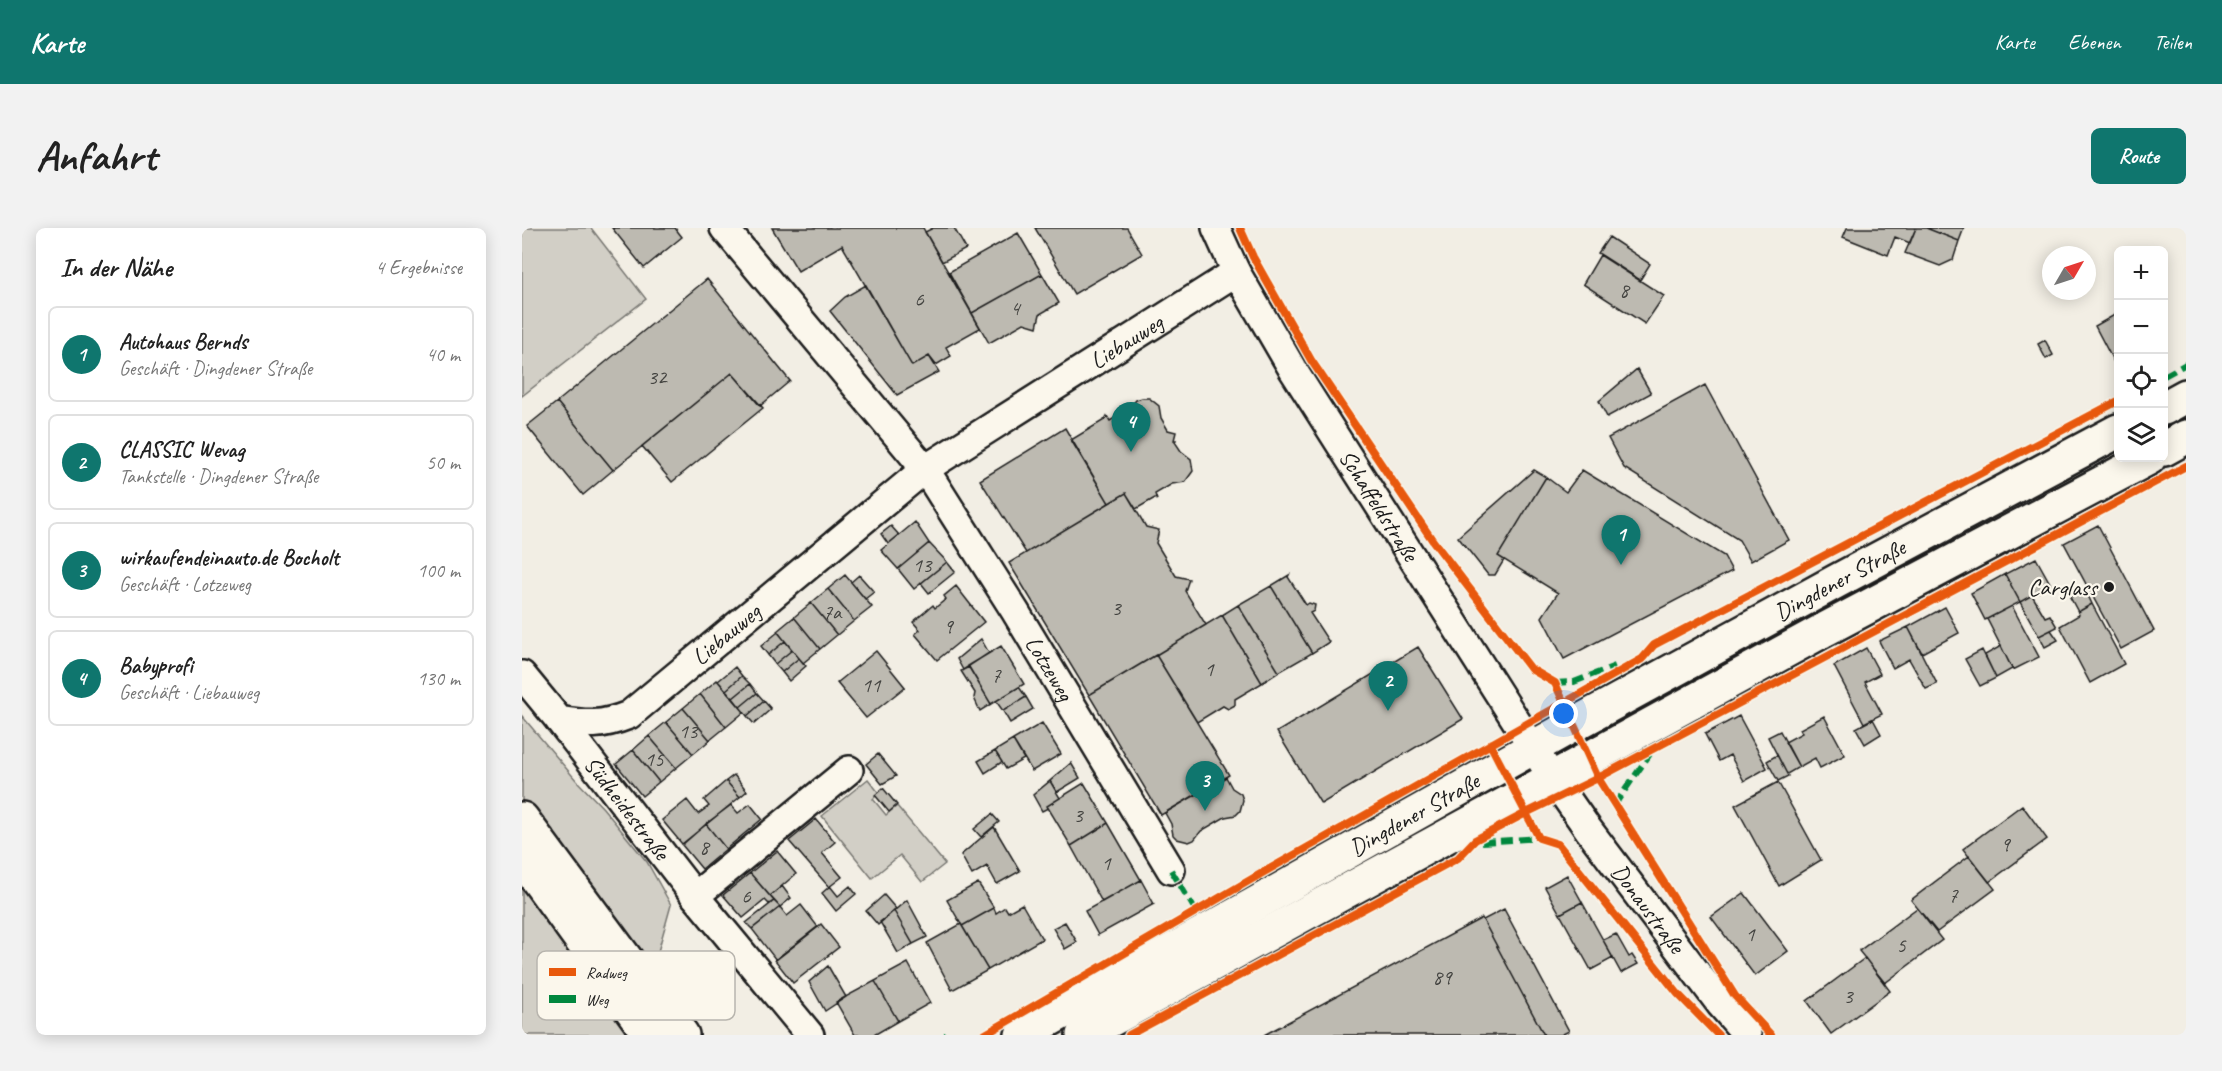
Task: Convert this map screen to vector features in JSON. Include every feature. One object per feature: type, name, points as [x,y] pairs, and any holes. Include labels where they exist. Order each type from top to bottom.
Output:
[{"type":"main road","points":[[2168,405],[2186,396]]},
{"type":"main road","name":"Dingdener Straße","points":[[1022,1035],[1170,954],[1534,747],[2114,433]]},
{"type":"main road","points":[[2168,447],[2186,437]]},
{"type":"main road","name":"Dingdener Straße","points":[[1083,1035],[1822,631],[2140,462]]},
{"type":"main road","name":"Dingdener Straße","points":[[1822,631],[1866,599],[1988,532],[2001,518],[2003,508],[1997,495]]},
{"type":"main road","points":[[522,819],[620,951]]},
{"type":"main road","points":[[522,858],[589,951]]},
{"type":"main road","points":[[639,1020],[650,1035]]},
{"type":"main road","points":[[671,1020],[682,1035]]},
{"type":"street","points":[[724,228],[925,469]]},
{"type":"street","name":"Schaffeldstraße","points":[[1216,228],[1236,272],[1299,380],[1553,779]]},
{"type":"street","name":"Liebauweg","points":[[559,720],[587,725],[608,723],[629,715],[925,469],[1236,272]]},
{"type":"street","name":"Lotzeweg","points":[[925,469],[1015,611],[1171,870]]},
{"type":"street","points":[[522,675],[559,720]]},
{"type":"street","name":"Südheidestraße","points":[[559,720],[695,896],[810,1035]]},
{"type":"street","points":[[695,896],[849,770]]},
{"type":"street","name":"Donaustraße","points":[[1553,779],[1588,830],[1721,1005],[1747,1035]]},
{"type":"shaded area","points":[[522,228],[591,228],[646,299],[522,396]]},
{"type":"shaded area","points":[[522,716],[647,862],[671,905],[658,951],[635,951],[522,803]]},
{"type":"shaded area","points":[[868,779],[879,793],[873,799],[886,815],[897,806],[945,864],[922,882],[900,855],[872,878],[822,816]]},
{"type":"shaded area","points":[[522,875],[577,951],[537,951],[537,1020],[627,1020],[638,1035],[522,1035]]},
{"type":"building","points":[[612,228],[675,228],[682,237],[644,268]]},
{"type":"building","points":[[772,228],[923,228],[980,328],[946,347],[951,356],[936,365],[929,356],[912,366],[842,245],[798,271]]},
{"type":"building","points":[[933,228],[954,228],[966,249],[942,262],[925,232]]},
{"type":"building","points":[[1035,228],[1127,228],[1142,254],[1074,294]]},
{"type":"building","points":[[1847,228],[1916,228],[1910,243],[1895,237],[1888,255],[1843,237]]},
{"type":"building","points":[[1916,228],[1926,228],[1959,241],[1953,260],[1940,266],[1905,253]]},
{"type":"building","points":[[1926,228],[1964,228],[1959,241]]},
{"type":"building","points":[[1018,233],[1042,274],[972,313],[949,272]]},
{"type":"building","points":[[1609,237],[1650,264],[1640,280],[1598,253]]},
{"type":"building","points":[[1600,255],[1664,296],[1645,324],[1583,284]]},
{"type":"building","points":[[1042,274],[1059,303],[1040,314],[1037,327],[1024,323],[989,343],[972,313]]},
{"type":"building","points":[[707,279],[790,381],[760,406],[732,373],[613,470],[557,402]]},
{"type":"building","points":[[866,285],[912,366],[929,356],[939,372],[897,395],[830,311],[845,297]]},
{"type":"building","points":[[2114,315],[2114,362],[2095,326]]},
{"type":"building","points":[[2045,340],[2053,355],[2046,359],[2038,344]]},
{"type":"building","points":[[1637,369],[1651,393],[1607,417],[1599,401]]},
{"type":"building","points":[[732,373],[763,408],[672,482],[642,446]]},
{"type":"building","points":[[1705,385],[1789,540],[1751,561],[1739,540],[1624,468],[1608,438]]},
{"type":"building","points":[[1149,398],[1159,406],[1161,418],[1168,430],[1176,432],[1175,442],[1191,459],[1193,471],[1185,482],[1172,484],[1155,494],[1157,500],[1155,498],[1136,509],[1126,493],[1109,503],[1071,440],[1106,419],[1107,416],[1110,421],[1128,410],[1136,400]]},
{"type":"building","points":[[557,402],[613,470],[583,495],[527,426]]},
{"type":"building","points":[[1065,428],[1109,503],[1026,553],[980,480]]},
{"type":"building","points":[[1534,470],[1546,477],[1498,556],[1504,560],[1495,575],[1488,575],[1458,537]]},
{"type":"building","points":[[1582,470],[1724,556],[1732,571],[1564,659],[1542,617],[1558,593],[1498,556],[1546,477],[1566,492]]},
{"type":"building","points":[[1126,493],[1146,527],[1159,530],[1156,543],[1176,576],[1189,579],[1185,591],[1206,625],[1089,695],[1009,563]]},
{"type":"building","points":[[915,522],[929,543],[898,569],[881,550]]},
{"type":"building","name":"Carglass","points":[[2098,525],[2154,631],[2121,649],[2064,543]]},
{"type":"building","points":[[891,526],[899,535],[888,544],[881,534]]},
{"type":"building","points":[[929,543],[947,562],[914,589],[898,569]]},
{"type":"building","points":[[2036,558],[2051,585],[2020,602],[2005,574]]},
{"type":"building","points":[[947,562],[955,572],[929,593],[921,583]]},
{"type":"building","points":[[2005,574],[2020,602],[1985,620],[1971,593]]},
{"type":"building","points":[[845,575],[872,607],[854,621],[828,589]]},
{"type":"building","points":[[859,575],[874,592],[865,599],[851,582]]},
{"type":"building","points":[[1289,575],[1288,577],[1306,605],[1309,603],[1315,605],[1314,611],[1310,613],[1329,642],[1312,653],[1271,586]]},
{"type":"building","points":[[956,586],[984,622],[937,660],[915,634],[920,630],[913,622],[933,605],[935,608],[946,599],[944,596]]},
{"type":"building","points":[[1271,586],[1312,653],[1279,672],[1238,605]]},
{"type":"building","points":[[828,589],[854,621],[837,635],[811,603]]},
{"type":"building","points":[[2085,589],[2092,604],[2078,612],[2070,597]]},
{"type":"building","points":[[2032,595],[2045,617],[2050,615],[2057,627],[2039,636],[2020,602]]},
{"type":"building","points":[[811,603],[837,635],[820,649],[794,617]]},
{"type":"building","points":[[2092,604],[2124,664],[2090,683],[2060,626]]},
{"type":"building","points":[[1238,605],[1279,672],[1262,683],[1222,615]]},
{"type":"building","points":[[2012,606],[2039,657],[2013,670],[1987,619]]},
{"type":"building","points":[[1945,607],[1959,633],[1922,653],[1908,627]]},
{"type":"building","points":[[1222,615],[1262,683],[1235,699],[1235,705],[1228,709],[1223,706],[1197,722],[1156,655]]},
{"type":"building","points":[[794,617],[820,649],[803,663],[777,631]]},
{"type":"building","points":[[1908,627],[1937,684],[1926,689],[1909,659],[1893,668],[1879,641]]},
{"type":"building","points":[[2051,630],[2058,640],[2045,647],[2039,636]]},
{"type":"building","points":[[778,632],[785,641],[768,655],[761,646]]},
{"type":"building","points":[[981,639],[989,653],[963,670],[957,659]]},
{"type":"building","points":[[785,641],[792,650],[775,664],[768,655]]},
{"type":"building","points":[[1001,646],[1024,684],[991,704],[968,666]]},
{"type":"building","points":[[2001,646],[2012,669],[1996,678],[1985,655]]},
{"type":"building","points":[[1418,647],[1463,719],[1321,804],[1277,732]]},
{"type":"building","points":[[1866,648],[1880,674],[1865,682],[1882,714],[1864,723],[1834,666]]},
{"type":"building","points":[[792,650],[799,658],[782,672],[775,664]]},
{"type":"building","points":[[1982,650],[1996,678],[1980,686],[1965,659]]},
{"type":"building","points":[[876,651],[905,687],[866,718],[837,683]]},
{"type":"building","points":[[1156,655],[1229,775],[1161,815],[1089,695]]},
{"type":"building","points":[[799,658],[806,666],[789,681],[782,672]]},
{"type":"building","points":[[735,667],[742,676],[726,690],[718,681]]},
{"type":"building","points":[[969,667],[991,704],[980,711],[974,698],[975,693],[961,671]]},
{"type":"building","points":[[742,676],[750,684],[733,698],[726,690]]},
{"type":"building","points":[[717,680],[744,712],[726,727],[700,694]]},
{"type":"building","points":[[750,684],[757,693],[740,707],[733,698]]},
{"type":"building","points":[[1019,687],[1026,697],[1003,711],[996,701]]},
{"type":"building","points":[[757,693],[764,701],[747,716],[740,707]]},
{"type":"building","points":[[700,694],[726,727],[710,740],[683,708]]},
{"type":"building","points":[[1026,697],[1033,709],[1010,723],[1003,711]]},
{"type":"building","points":[[764,701],[771,709],[754,724],[747,716]]},
{"type":"building","points":[[683,708],[710,740],[693,754],[666,722]]},
{"type":"building","points":[[1739,716],[1767,768],[1744,781],[1730,755],[1719,761],[1705,734]]},
{"type":"building","points":[[1824,716],[1845,755],[1820,768],[1815,758],[1799,767],[1785,742],[1802,733],[1800,729]]},
{"type":"building","points":[[1873,719],[1881,734],[1865,744],[1856,728]]},
{"type":"building","points":[[666,722],[693,754],[676,768],[649,736]]},
{"type":"building","points":[[1042,723],[1061,754],[1032,771],[1013,740]]},
{"type":"building","points":[[1780,731],[1799,767],[1787,774],[1768,737]]},
{"type":"building","points":[[649,736],[676,768],[659,782],[633,750]]},
{"type":"building","points":[[1013,740],[1024,759],[1006,769],[995,751]]},
{"type":"building","points":[[633,750],[659,782],[642,796],[616,764]]},
{"type":"building","points":[[995,751],[1002,762],[985,773],[978,761]]},
{"type":"building","points":[[878,754],[896,776],[882,784],[866,764]]},
{"type":"building","points":[[1777,755],[1788,776],[1778,781],[1767,761]]},
{"type":"building","points":[[1071,763],[1080,778],[1057,792],[1050,781]]},
{"type":"building","points":[[734,775],[747,791],[740,797],[726,781]]},
{"type":"building","points":[[1226,777],[1232,788],[1241,794],[1243,800],[1240,811],[1201,831],[1194,840],[1189,842],[1177,839],[1173,835],[1171,824],[1165,813]]},
{"type":"building","points":[[726,781],[740,797],[682,844],[662,820],[687,800],[698,814],[709,806],[704,800]]},
{"type":"building","points":[[1050,781],[1060,798],[1042,811],[1033,795]]},
{"type":"building","points":[[1778,782],[1821,860],[1779,886],[1735,805]]},
{"type":"building","points":[[1084,783],[1108,823],[1071,846],[1047,806]]},
{"type":"building","points":[[883,788],[897,805],[889,812],[875,795]]},
{"type":"building","points":[[750,804],[762,819],[726,849],[706,824],[731,805],[738,813]]},
{"type":"building","points":[[2022,805],[2047,839],[1989,882],[1963,849]]},
{"type":"building","points":[[992,814],[999,822],[981,837],[974,829]]},
{"type":"building","points":[[816,819],[835,842],[822,853],[842,877],[829,887],[789,841]]},
{"type":"building","points":[[1108,823],[1141,880],[1102,902],[1071,846]]},
{"type":"building","points":[[706,824],[726,849],[702,869],[682,845]]},
{"type":"building","points":[[994,827],[1020,871],[997,884],[987,866],[972,875],[961,855]]},
{"type":"building","points":[[777,851],[796,874],[770,896],[750,873]]},
{"type":"building","points":[[1969,856],[1995,889],[1937,932],[1911,900]]},
{"type":"building","points":[[750,873],[774,901],[769,904],[765,900],[743,918],[723,895]]},
{"type":"building","points":[[1567,875],[1582,902],[1560,914],[1545,887]]},
{"type":"building","points":[[1141,880],[1154,904],[1098,935],[1085,911]]},
{"type":"building","points":[[978,883],[994,908],[962,926],[947,900]]},
{"type":"building","points":[[782,886],[791,898],[780,907],[770,896]]},
{"type":"building","points":[[830,886],[838,896],[850,886],[856,894],[836,911],[822,893]]},
{"type":"building","points":[[1744,893],[1788,951],[1755,976],[1711,917]]},
{"type":"building","points":[[884,895],[896,909],[878,925],[866,911]]},
{"type":"building","points":[[907,900],[927,937],[913,944],[894,911]]},
{"type":"building","points":[[774,901],[780,907],[752,929],[746,923]]},
{"type":"building","points":[[1582,902],[1613,958],[1591,970],[1560,914]]},
{"type":"building","points":[[1022,904],[1042,939],[988,970],[962,926],[994,908],[996,913],[1005,907],[1008,912]]},
{"type":"building","points":[[801,905],[818,927],[776,960],[752,929],[780,907],[787,916]]},
{"type":"building","points":[[1917,908],[1942,940],[1885,983],[1859,951]]},
{"type":"building","points":[[1504,909],[1569,1031],[1561,1035],[1544,1035],[1483,920]]},
{"type":"building","points":[[894,911],[913,944],[898,953],[880,922]]},
{"type":"building","points":[[1482,918],[1544,1035],[1264,1035]]},
{"type":"building","points":[[1065,922],[1077,942],[1065,949],[1053,928]]},
{"type":"building","points":[[821,924],[839,947],[793,983],[775,960]]},
{"type":"building","points":[[961,924],[988,970],[952,990],[927,943]]},
{"type":"building","points":[[1616,934],[1629,957],[1632,955],[1638,964],[1621,973],[1603,940]]},
{"type":"building","points":[[1865,958],[1890,991],[1831,1034],[1807,1001]]},
{"type":"building","points":[[908,963],[930,1003],[898,1021],[875,981]]},
{"type":"building","points":[[828,966],[846,997],[825,1011],[809,982]]},
{"type":"building","points":[[875,981],[898,1021],[874,1035],[855,1035],[836,1002]]},
{"type":"marked path","points":[[2168,374],[2186,364]]},
{"type":"marked path","points":[[1555,683],[1574,682],[1615,666]]},
{"type":"marked path","points":[[1616,806],[1650,754]]},
{"type":"marked path","points":[[1482,842],[1539,838]]},
{"type":"marked path","points":[[1171,870],[1197,913]]},
{"type":"cycle path","points":[[1240,228],[1253,257],[1311,360],[1433,541],[1531,669],[1555,683],[1598,778],[1735,996],[1771,1035]]},
{"type":"cycle path","points":[[984,1035],[1264,872],[1642,659],[1654,645],[2114,403]]},
{"type":"cycle path","points":[[1129,1035],[1458,858],[1475,840],[1598,778],[2186,466]]},
{"type":"cycle path","points":[[1490,744],[1539,838],[1558,844],[1678,994],[1718,1035]]},
{"type":"place","name":"Babyprofi","points":[[1131,452]]},
{"type":"place","name":"Autohaus Bernds","points":[[1621,565]]},
{"type":"place","name":"Carglass","points":[[2109,587]]},
{"type":"place","name":"CLASSIC Wevag","points":[[1388,711]]},
{"type":"place","name":"wirkaufendeinauto.de Bocholt","points":[[1205,811]]}]
